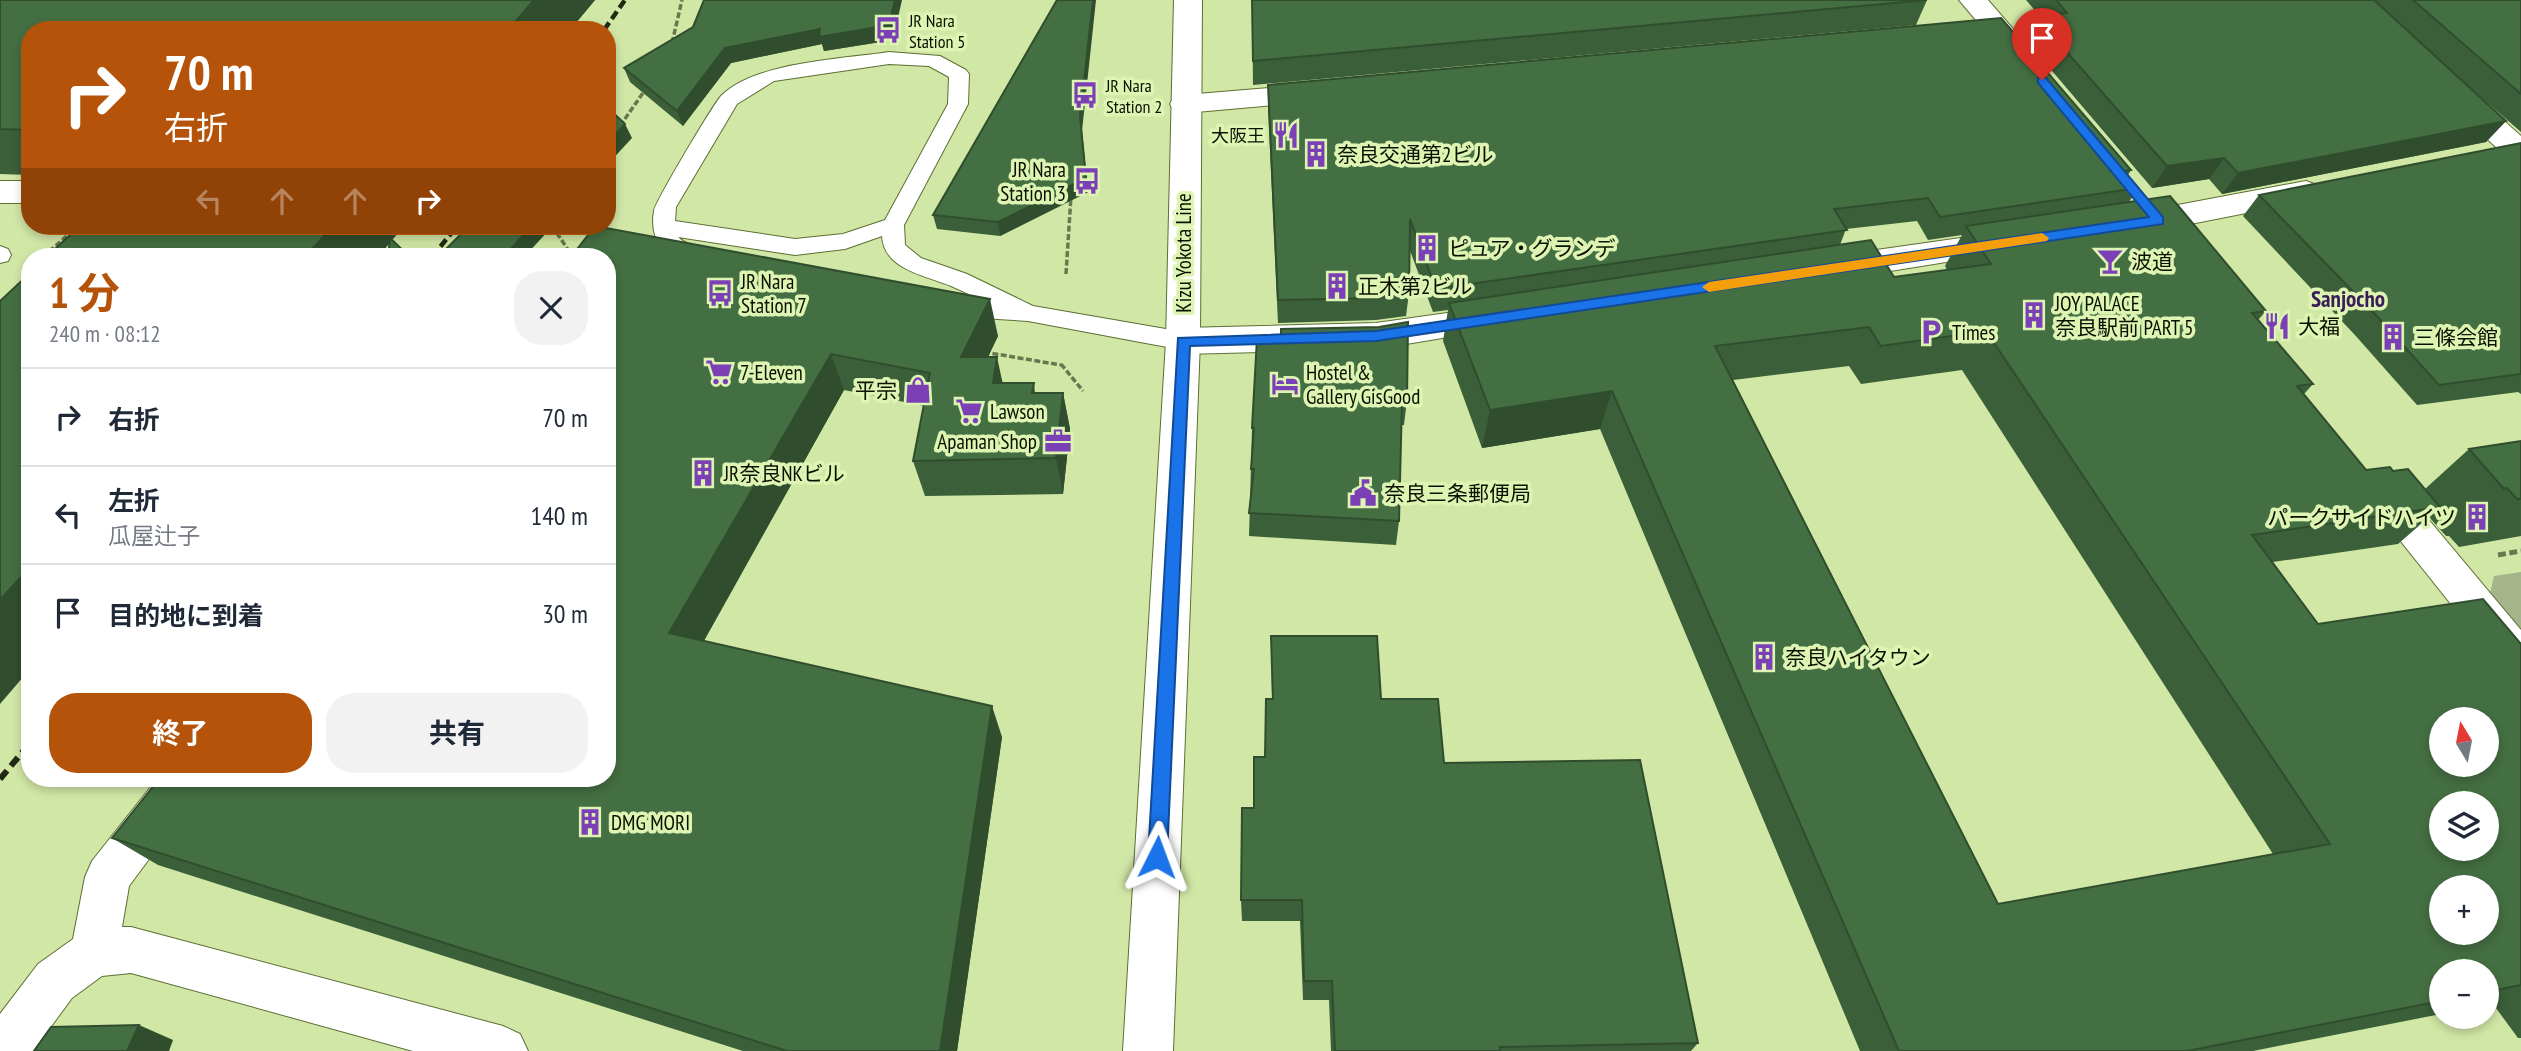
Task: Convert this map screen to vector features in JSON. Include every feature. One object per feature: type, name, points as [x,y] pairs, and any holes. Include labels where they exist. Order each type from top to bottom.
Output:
[{"type":"street","name":"Kizu Yokota Line","points":[[1148,1051],[1183,341],[1188,0]]},
{"type":"street","points":[[1973,0],[1984,30],[2039,77]]},
{"type":"street","points":[[2434,74],[2519,150]]},
{"type":"street","points":[[1185,104],[1348,90]]},
{"type":"street","points":[[2477,157],[2519,150]]},
{"type":"street","points":[[2104,229],[2150,210],[2332,186]]},
{"type":"street","points":[[0,192],[21,192]]},
{"type":"street","points":[[2150,210],[2185,253]]},
{"type":"street","points":[[1802,273],[2035,239]]},
{"type":"street","points":[[1183,341],[1376,336],[1527,314]]},
{"type":"street","points":[[2363,467],[2521,660]]},
{"type":"street","points":[[94,953],[108,877],[177,787]]},
{"type":"street","points":[[3,1051],[55,981],[94,953],[131,950],[503,1051]]},
{"type":"lane","points":[[721,261],[681,253],[666,239],[663,219],[668,197],[729,100],[769,76],[889,58],[933,60],[960,74],[958,104],[893,225],[894,248],[913,264],[959,280],[1028,313]]},
{"type":"lane","points":[[664,227],[795,247],[845,242],[893,225]]},
{"type":"lane","points":[[935,305],[962,311],[1028,313],[1183,341]]},
{"type":"path","points":[[670,55],[682,0]]},
{"type":"path","points":[[616,132],[646,88]]},
{"type":"path","points":[[1066,274],[1071,191]]},
{"type":"path","points":[[53,248],[68,235]]},
{"type":"path","points":[[978,351],[1061,365],[1083,391]]},
{"type":"path","points":[[1061,365],[1062,357]]},
{"type":"green space","points":[[2521,572],[2521,636],[2489,598],[2494,576]]},
{"type":"building","points":[[0,0],[534,0],[516,21],[21,21],[21,130],[0,129]]},
{"type":"building","points":[[704,0],[895,0],[889,25],[819,37],[820,29],[725,48],[677,111],[624,68],[693,27]]},
{"type":"building","points":[[1057,0],[1093,0],[1080,117],[1086,178],[998,222],[933,215]]},
{"type":"building","points":[[1252,0],[1927,0],[1253,61]]},
{"type":"building","points":[[2056,0],[2374,0],[2506,121],[2238,173],[2224,158],[2167,166],[2035,16],[2067,13]]},
{"type":"building","points":[[2413,0],[2521,0],[2521,94]]},
{"type":"building","points":[[2001,18],[2131,170],[2124,171],[2138,188],[1940,217],[1928,198],[1834,209],[1847,230],[1436,289],[1410,219],[1409,293],[1378,298],[1278,300],[1268,85]]},
{"type":"building","points":[[616,116],[625,124],[616,134]]},
{"type":"building","points":[[2521,143],[2521,374],[2439,385],[2374,313],[2259,195]]},
{"type":"building","points":[[2170,196],[2266,311],[2252,313],[2313,384],[2297,386],[2366,470],[2390,467],[2393,471],[2408,469],[2440,507],[2252,535],[2318,624],[2483,599],[2521,644],[2521,985],[2499,990],[2499,959],[2429,959],[2429,1003],[2187,1051],[1899,1051],[1612,391],[1490,410],[1449,303],[1871,240],[1894,277],[1991,264],[1966,226]],"holes":[[[1869,327],[1881,346],[1986,331],[2330,844],[1998,904],[1715,346]]]},
{"type":"building","name":"DMG MORI","points":[[616,230],[990,299],[961,357],[997,357],[993,383],[1034,383],[1032,393],[1063,393],[1056,458],[913,461],[930,373],[831,354],[669,633],[992,706],[940,1051],[787,1051],[112,838],[153,787],[616,787],[616,248],[578,248],[588,235],[616,235]]},
{"type":"building","points":[[70,235],[325,235],[313,248],[56,248]]},
{"type":"building","points":[[460,235],[524,235],[511,248],[447,248]]},
{"type":"building","points":[[390,238],[401,248],[389,248]]},
{"type":"building","points":[[21,281],[21,577],[0,600],[0,301]]},
{"type":"building","points":[[1408,322],[1407,400],[1402,401],[1399,521],[1249,513],[1254,469],[1251,469],[1257,338],[1281,335],[1281,329],[1379,327]]},
{"type":"building","points":[[2521,441],[2521,499],[2517,499],[2507,488],[2504,489],[2469,449]]},
{"type":"building","points":[[1271,636],[1377,636],[1381,699],[1438,699],[1444,763],[1640,760],[1698,1043],[1500,1047],[1500,1051],[1335,1051],[1332,981],[1304,981],[1302,900],[1241,900],[1242,808],[1254,808],[1254,757],[1265,757],[1266,699],[1273,699]]},
{"type":"building","points":[[139,1025],[127,1051],[34,1051],[51,1027]]},
{"type":"railway","points":[[610,21],[625,0]]},
{"type":"railway","points":[[439,248],[450,235]]},
{"type":"railway","points":[[0,779],[21,754]]},
{"type":"slow traffic","points":[[1709,287],[2042,238]]},
{"type":"place","name":"JR Nara Station 5","points":[[888,30]]},
{"type":"place","name":"JR Nara Station 2","points":[[1085,95]]},
{"type":"place","name":"大阪王","points":[[1286,135]]},
{"type":"place","name":"奈良交通第2ビル","points":[[1316,154]]},
{"type":"place","name":"JR Nara Station 3","points":[[1087,181]]},
{"type":"place","name":"ピュア・グランデ","points":[[1427,248]]},
{"type":"place","name":"波道","points":[[2110,261]]},
{"type":"place","name":"正木第2ビル","points":[[1337,286]]},
{"type":"place","name":"JR Nara Station 7","points":[[720,293]]},
{"type":"place","name":"JOY PALACE 奈良駅前 PART 5","points":[[2034,315]]},
{"type":"place","name":"大福","points":[[2277,326]]},
{"type":"place","name":"Times","points":[[1931,332]]},
{"type":"place","name":"三條会館","points":[[2393,337]]},
{"type":"place","name":"7-Eleven","points":[[719,372]]},
{"type":"place","name":"Hostel & Gallery GisGood","points":[[1285,384]]},
{"type":"place","name":"平宗","points":[[918,390]]},
{"type":"place","name":"Lawson","points":[[969,411]]},
{"type":"place","name":"Apaman Shop","points":[[1058,441]]},
{"type":"place","name":"JR奈良NKビル","points":[[703,473]]},
{"type":"place","name":"奈良三条郵便局","points":[[1363,493]]},
{"type":"place","name":"パークサイドハイツ","points":[[2477,517]]},
{"type":"place","name":"奈良ハイタウン","points":[[1764,657]]},
{"type":"place","name":"DMG MORI","points":[[590,822]]},
{"type":"district","name":"Sanjocho","points":[[2348,298]]},
{"type":"route","points":[[1157,857],[1183,341],[1376,336],[2158,220],[2042,80]]}]
